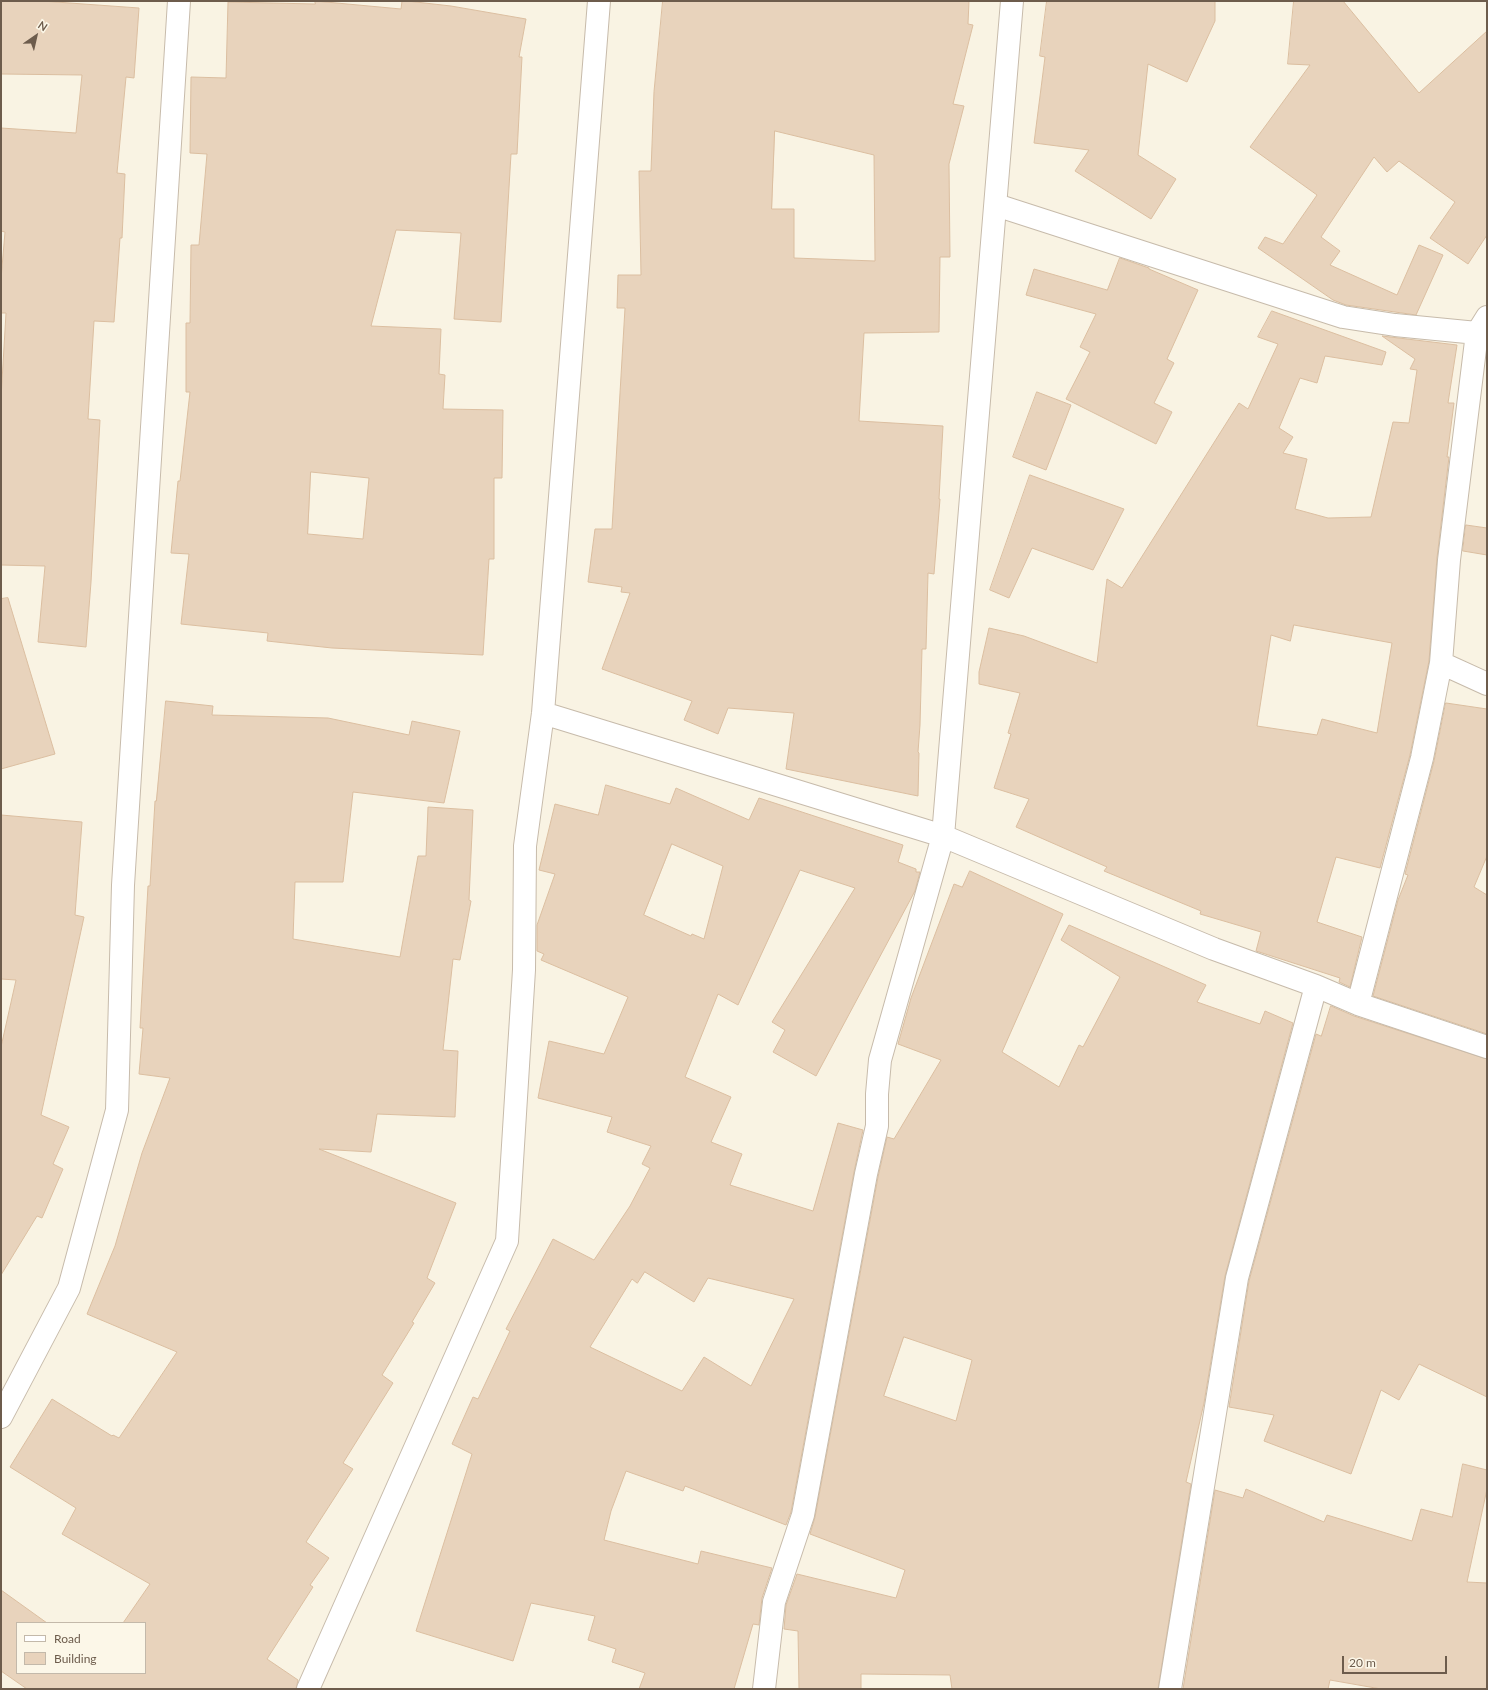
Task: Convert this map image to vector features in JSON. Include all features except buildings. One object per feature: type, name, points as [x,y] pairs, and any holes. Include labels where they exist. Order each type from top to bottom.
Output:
[{"type":"street","points":[[1,1417],[69,1288],[117,1110],[123,885],[179,1]]},
{"type":"street","points":[[308,1689],[506,1240],[524,970],[525,846],[543,713],[599,1]]},
{"type":"street","points":[[764,1689],[774,1602],[803,1515],[865,1182],[877,1126],[877,1094],[880,1060],[942,836],[1012,1]]},
{"type":"street","points":[[996,204],[1343,317],[1395,324],[1482,325],[1449,560],[1441,663],[1422,758],[1358,1004]]},
{"type":"street","points":[[1441,663],[1487,684]]},
{"type":"street","points":[[543,713],[942,836],[1214,949],[1316,986],[1358,1004],[1487,1047]]},
{"type":"street","points":[[1170,1689],[1237,1278],[1316,986]]}]
